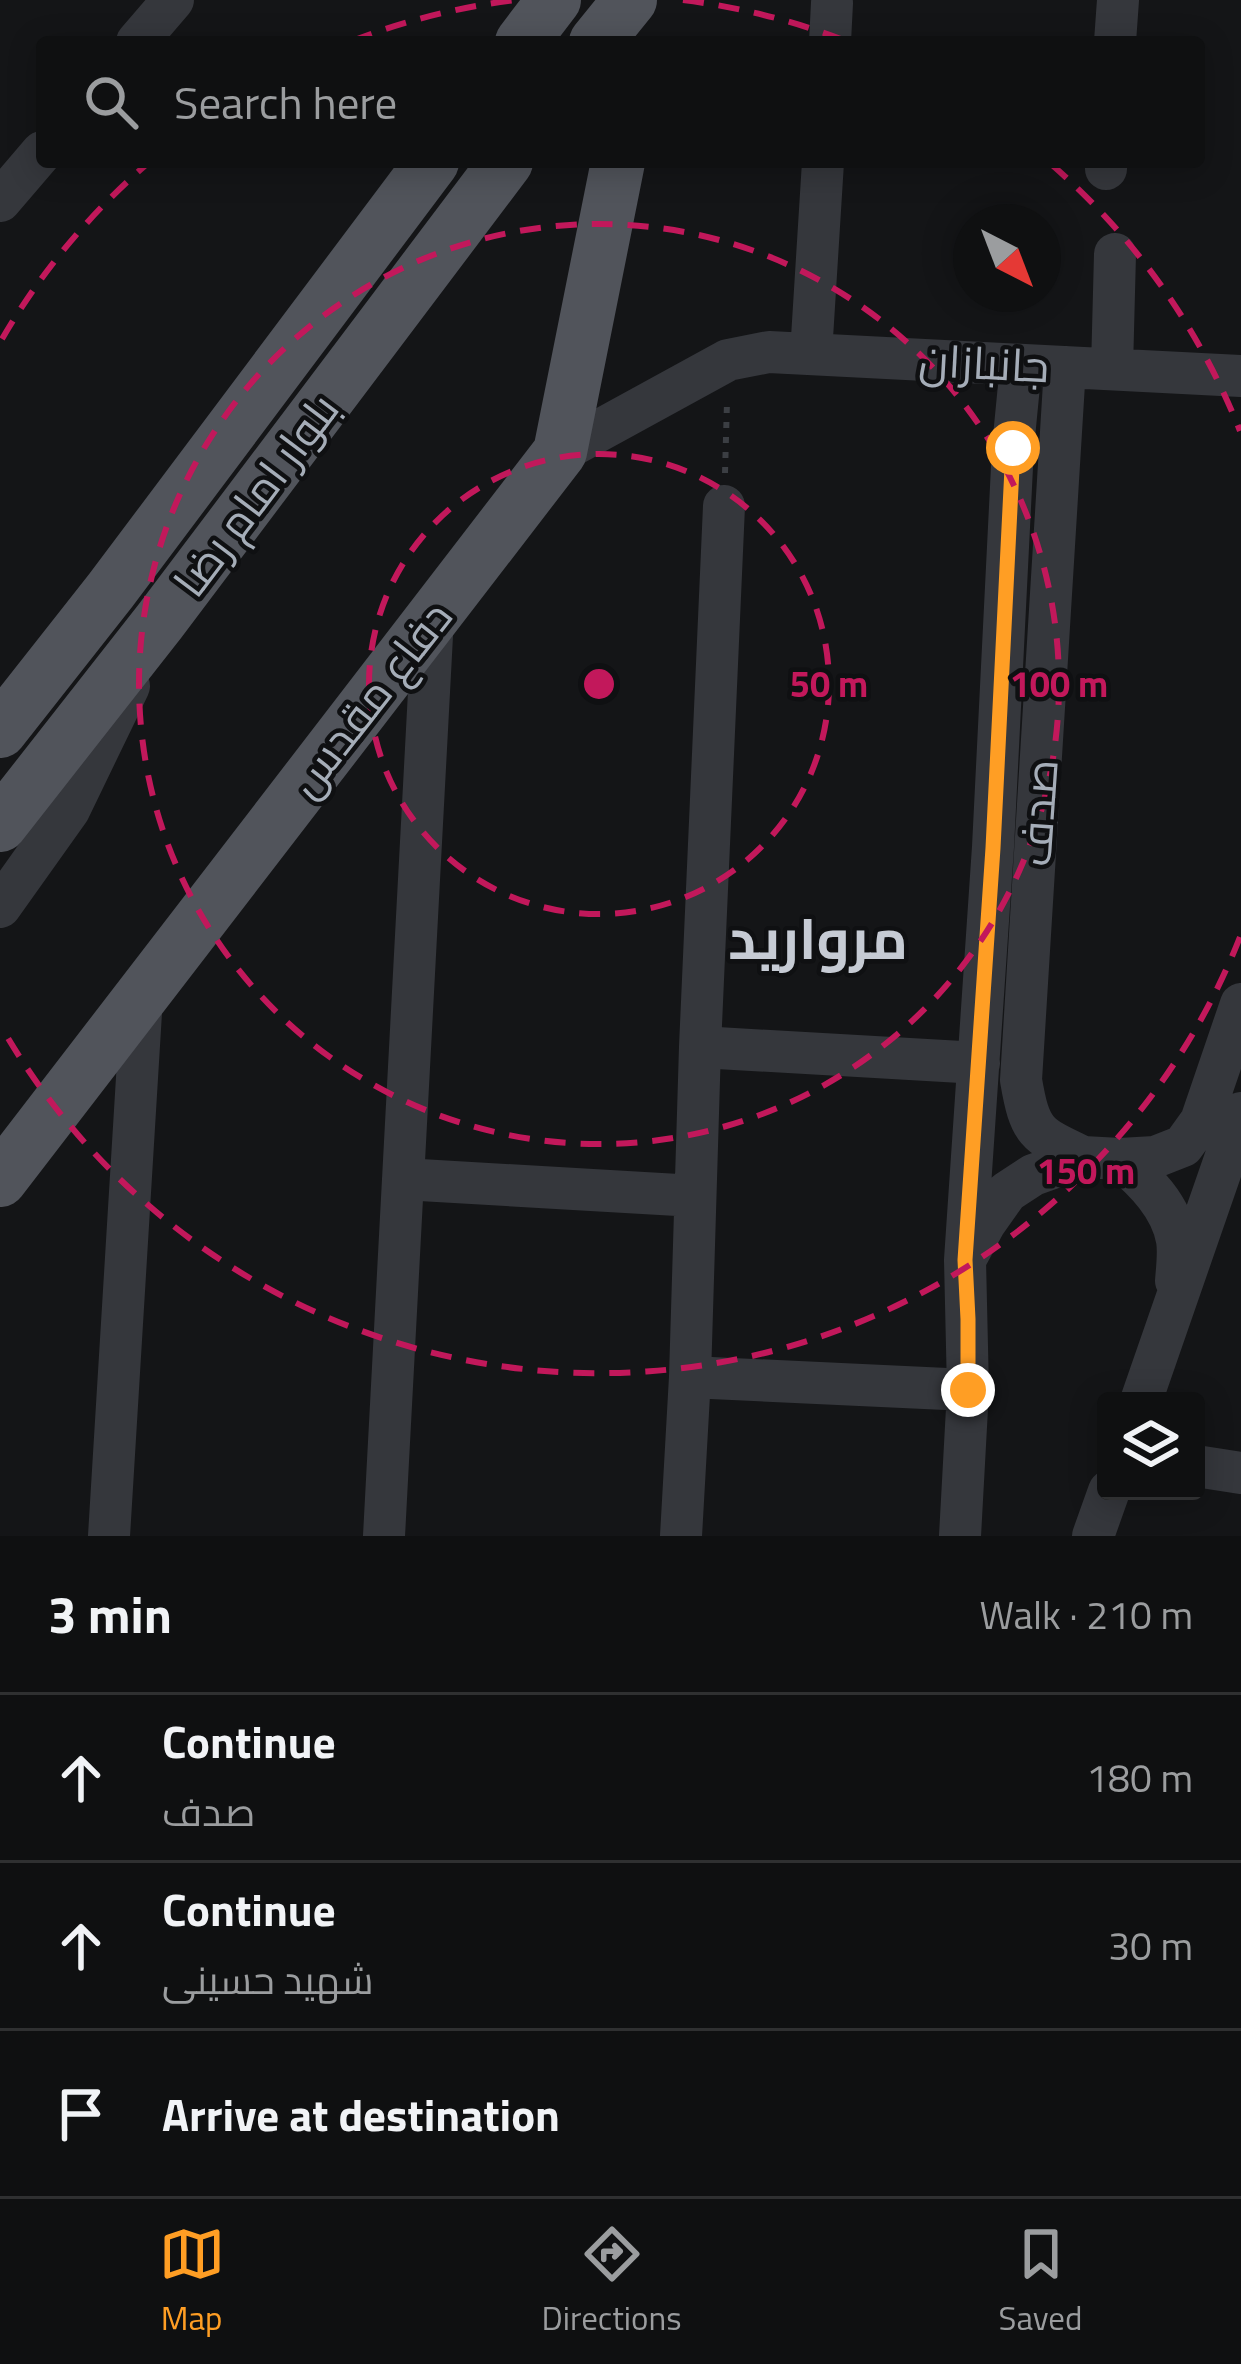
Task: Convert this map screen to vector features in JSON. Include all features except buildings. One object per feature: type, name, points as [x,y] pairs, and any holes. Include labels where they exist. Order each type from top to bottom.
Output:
[{"type":"main road","points":[[527,36],[554,0]]},
{"type":"main road","points":[[601,36],[630,0]]},
{"type":"main road","points":[[643,36],[650,0]]},
{"type":"main road","name":"بلوار امام رضا","points":[[0,731],[428,168]]},
{"type":"main road","name":"بلوار امام رضا","points":[[0,825],[501,168]]},
{"type":"main road","name":"دفاع مقدس","points":[[0,1180],[560,452],[617,168]]},
{"type":"street","points":[[142,36],[173,0]]},
{"type":"street","points":[[1115,36],[1118,0]]},
{"type":"street","points":[[0,201],[36,159]]},
{"type":"street","points":[[811,354],[823,168]]},
{"type":"street","points":[[1112,369],[1115,254]]},
{"type":"street","name":"جانبازان","points":[[728,360],[769,352],[1241,376]]},
{"type":"street","points":[[560,452],[728,360]]},
{"type":"street","name":"صدف","points":[[960,1536],[968,1390],[965,1260],[1021,365]]},
{"type":"street","name":"صدف","points":[[1065,367],[1022,1080],[1026,1111],[1042,1137],[1101,1158],[1148,1184],[1166,1210],[1177,1241],[1176,1300]]},
{"type":"street","points":[[1013,448],[1034,440],[1048,443],[1060,455]]},
{"type":"street","points":[[681,1536],[724,506]]},
{"type":"street","points":[[0,693],[111,590]]},
{"type":"street","points":[[384,1536],[433,617]]},
{"type":"street","points":[[0,907],[69,810],[160,621]]},
{"type":"street","points":[[109,1536],[142,996]]},
{"type":"street","points":[[965,1260],[1006,1192],[1033,1175],[1101,1158],[1155,1156],[1184,1145],[1202,1121],[1241,1004]]},
{"type":"street","points":[[700,1047],[979,1063]]},
{"type":"street","points":[[1144,1392],[1238,1133]]},
{"type":"street","points":[[403,1179],[695,1196]]},
{"type":"street","points":[[690,1377],[968,1390]]},
{"type":"street","points":[[1205,1467],[1241,1472]]},
{"type":"street","points":[[1093,1536],[1106,1500]]},
{"type":"path","points":[[724,506],[728,360]]},
{"type":"district","name":"مروارید","points":[[818,939]]},
{"type":"route","points":[[968,1390],[965,1260],[993,848],[1013,448]]}]
